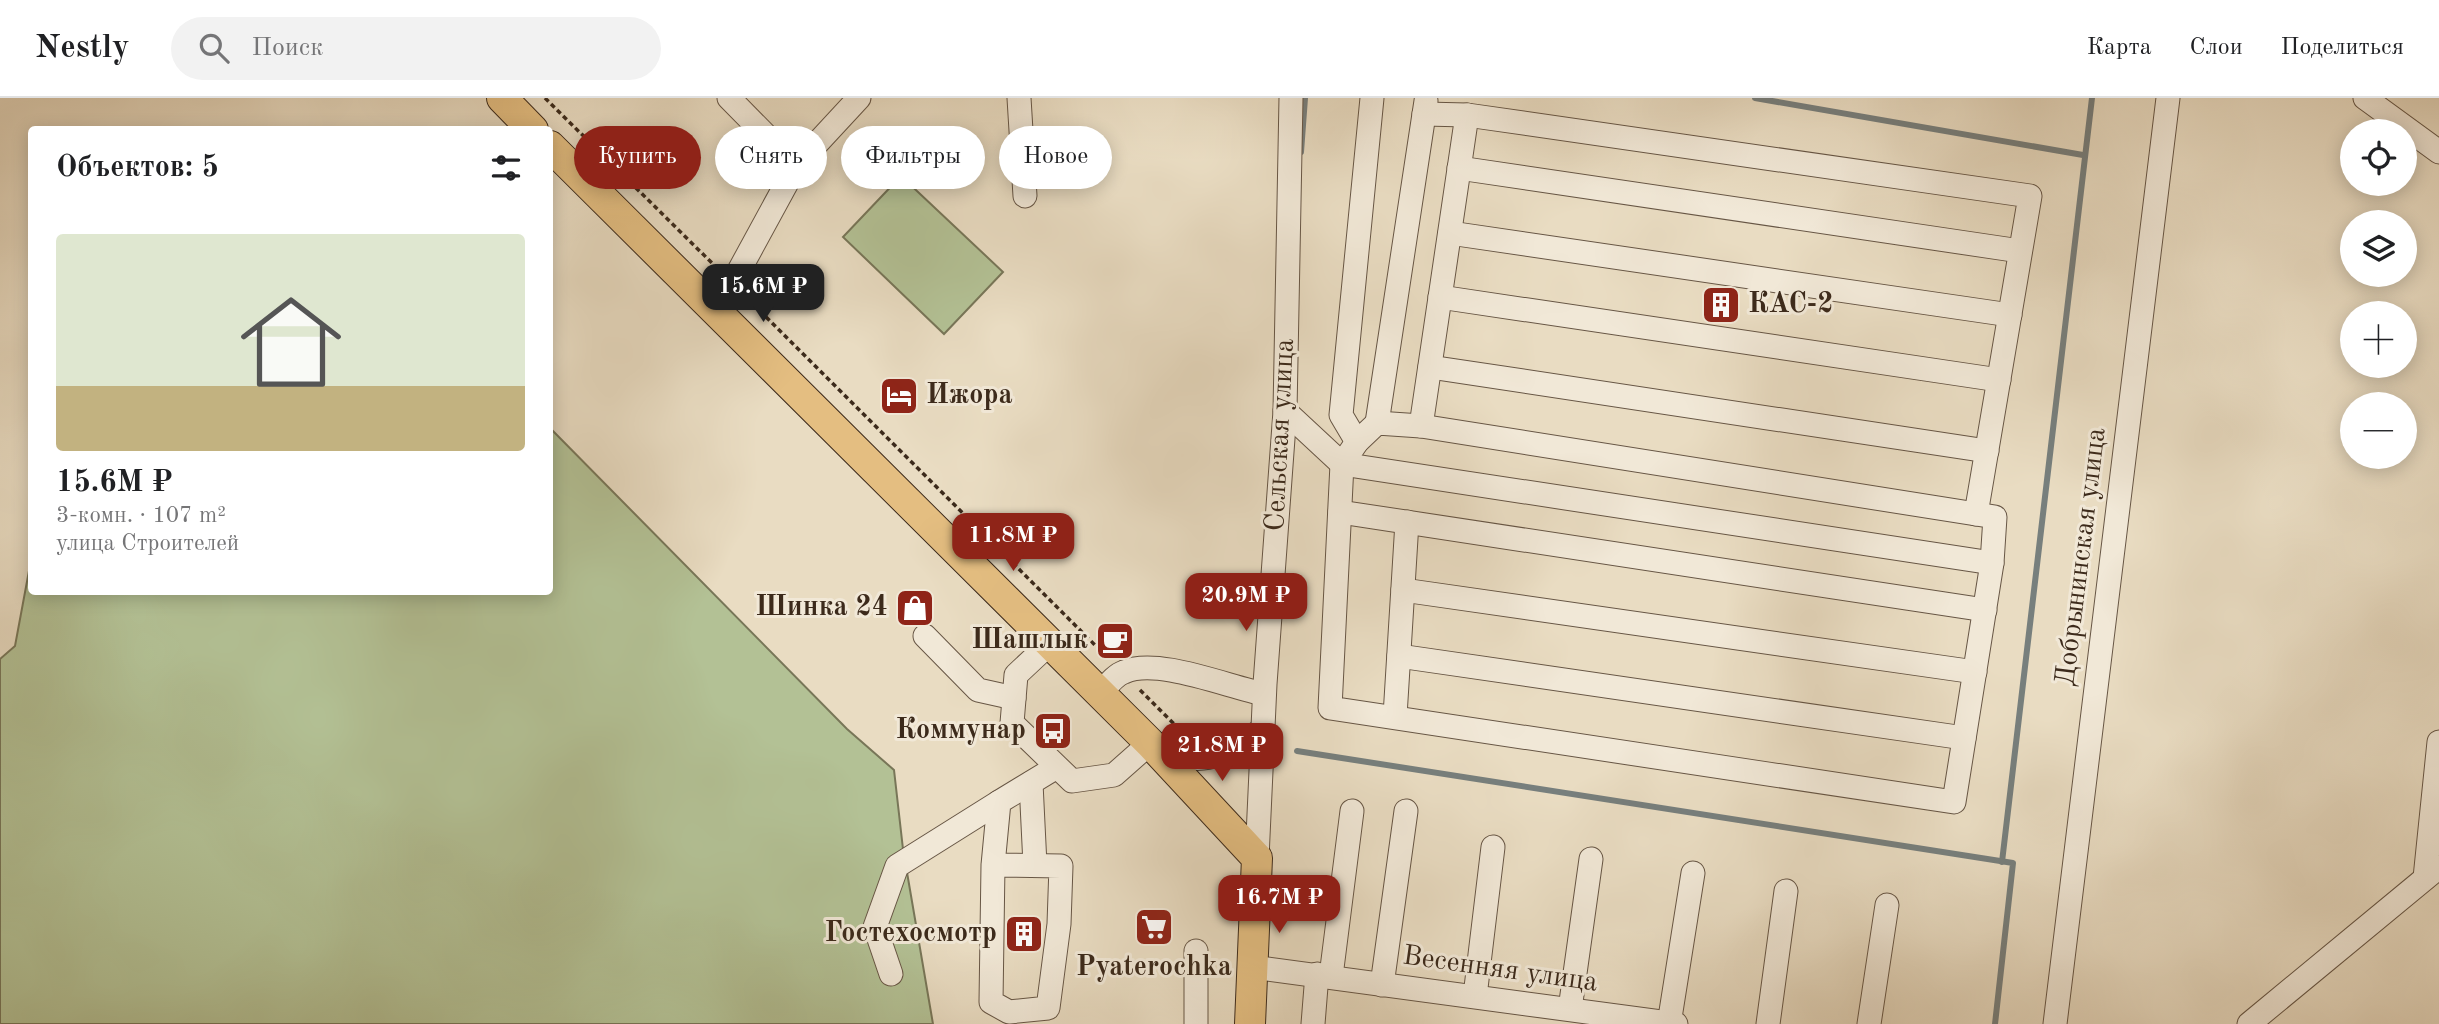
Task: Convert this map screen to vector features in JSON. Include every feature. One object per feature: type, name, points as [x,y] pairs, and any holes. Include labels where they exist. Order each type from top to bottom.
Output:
[{"type":"main road","points":[[502,98],[529,126]]},
{"type":"main road","points":[[553,149],[1048,645],[1150,743],[1257,858]]},
{"type":"main road","name":"Сельская улица","points":[[1250,1024],[1257,858]]},
{"type":"street","points":[[729,98],[757,126]]},
{"type":"street","points":[[827,133],[859,98]]},
{"type":"street","points":[[1019,98],[1025,196]]},
{"type":"street","name":"Сельская улица","points":[[1257,858],[1264,694],[1285,411],[1291,98]]},
{"type":"street","points":[[1357,442],[1341,415],[1372,98]]},
{"type":"street","name":"Добрынинская улица","points":[[2055,1024],[2168,98]]},
{"type":"street","points":[[2365,98],[2439,152]]},
{"type":"street","points":[[1377,423],[1421,426],[1976,514],[1995,517],[1992,563],[1954,802],[1330,708],[1342,464],[1357,442],[1377,423],[1425,106],[1467,115],[2029,196],[1976,514]]},
{"type":"street","points":[[1421,426],[1467,115]]},
{"type":"street","points":[[1459,168],[2020,251]]},
{"type":"street","points":[[716,313],[784,189]]},
{"type":"street","points":[[1450,233],[2010,315]]},
{"type":"street","points":[[1440,297],[1999,380]]},
{"type":"street","points":[[1430,367],[1987,451]]},
{"type":"street","points":[[1285,411],[1342,464],[1992,563]]},
{"type":"street","points":[[1340,512],[1985,610]]},
{"type":"street","points":[[1395,716],[1407,522]]},
{"type":"street","points":[[1403,590],[1975,672]]},
{"type":"street","points":[[925,636],[978,690],[1014,698]]},
{"type":"street","points":[[1048,645],[1016,675],[1012,723],[1055,768],[1072,781],[1114,775],[1150,743],[1174,756],[1196,761],[1217,757],[1262,730]]},
{"type":"street","points":[[1399,656],[1964,738]]},
{"type":"street","points":[[1100,694],[1122,672],[1143,667],[1183,672],[1224,686],[1264,694]]},
{"type":"street","points":[[2249,1024],[2432,872],[2439,742]]},
{"type":"street","points":[[891,974],[875,927],[897,866],[1055,768]]},
{"type":"street","points":[[1031,783],[1035,865]]},
{"type":"street","points":[[993,865],[1061,866],[1059,924],[1048,1008],[1009,1012],[991,1002],[993,865],[999,802]]},
{"type":"street","points":[[1313,1024],[1352,811]]},
{"type":"street","points":[[1382,985],[1406,811]]},
{"type":"street","points":[[1475,996],[1493,847]]},
{"type":"street","points":[[1570,1009],[1591,859]]},
{"type":"street","points":[[1671,1024],[1693,873]]},
{"type":"street","points":[[1768,1024],[1786,891]]},
{"type":"street","points":[[1869,1024],[1886,905]]},
{"type":"street","points":[[1196,951],[1196,1024]]},
{"type":"street","name":"Весенняя улица","points":[[1252,967],[1671,1024]]},
{"type":"path","points":[[545,98],[1186,736]]},
{"type":"green space","points":[[889,189],[915,189],[1003,272],[944,334],[843,237]]},
{"type":"green space","points":[[553,431],[847,729],[894,770],[903,849],[933,1024],[0,1024],[0,659],[15,646],[28,576],[28,595],[553,595]]},
{"type":"waterway","points":[[1301,152],[1305,98]]},
{"type":"waterway","points":[[1755,98],[2083,155]]},
{"type":"waterway","points":[[2002,862],[2092,98]]},
{"type":"waterway","points":[[1297,751],[2013,863],[1995,1024]]},
{"type":"place","name":"КАС-2","points":[[1721,305]]},
{"type":"place","name":"Ижора","points":[[899,396]]},
{"type":"place","name":"Шинка 24","points":[[915,608]]},
{"type":"place","name":"Шашлык","points":[[1115,641]]},
{"type":"place","name":"Коммунар","points":[[1053,731]]},
{"type":"place","name":"Pyaterochka","points":[[1154,927]]},
{"type":"place","name":"Гостехосмотр","points":[[1024,934]]}]
